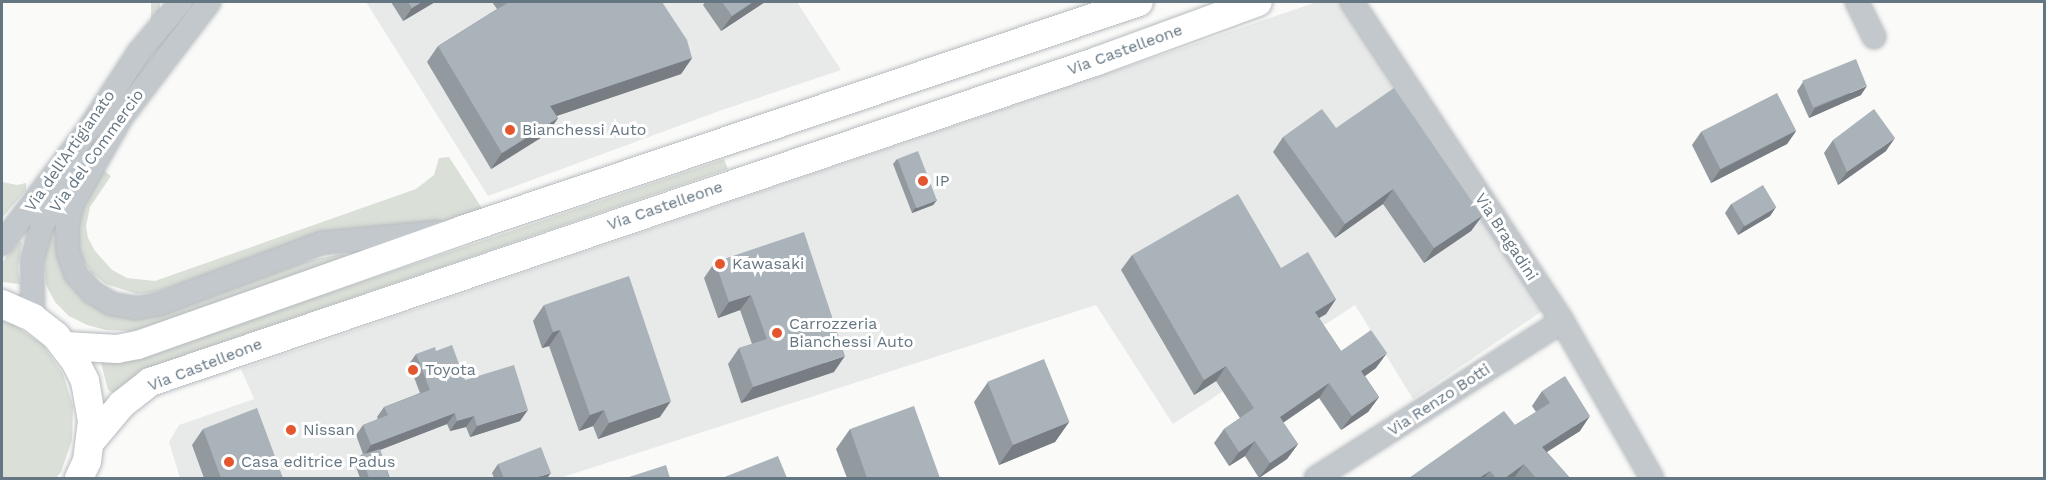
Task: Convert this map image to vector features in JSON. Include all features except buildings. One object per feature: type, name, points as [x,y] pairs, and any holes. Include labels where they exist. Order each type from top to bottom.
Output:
[{"type":"main road","points":[[65,346],[117,349],[138,345],[462,230],[1139,2]]},
{"type":"main road","name":"Via Castelleone","points":[[91,441],[122,404],[150,382],[1097,61],[1258,2]]},
{"type":"main road","points":[[2,304],[33,318],[65,346],[85,381],[90,401],[91,441],[79,478]]},
{"type":"street","name":"Via dell'Artigianato","points":[[2,244],[91,126],[139,52],[181,2]]},
{"type":"street","name":"Via del Commercio","points":[[33,318],[32,260],[42,225],[209,2]]},
{"type":"street","name":"Via Bragadini","points":[[1352,2],[1562,321],[1652,478]]},
{"type":"street","points":[[1857,2],[1874,37]]},
{"type":"street","points":[[122,116],[72,204],[67,228],[68,252],[76,274],[92,292],[112,304],[136,308],[159,304],[321,243],[462,230]]},
{"type":"street","name":"Via Renzo Botti","points":[[1316,478],[1562,321]]},
{"type":"shaded area","points":[[151,2],[160,2],[160,47],[151,47]]},
{"type":"shaded area","points":[[366,2],[797,2],[841,70],[722,110],[488,196]]},
{"type":"shaded area","points":[[1317,2],[1364,2],[1554,303],[1413,399],[1355,305],[1173,424],[1096,305],[560,478],[180,478],[169,442],[179,425],[254,399],[241,369]]},
{"type":"shaded area","points":[[449,157],[485,213],[453,224],[323,238],[156,292],[137,294],[106,284],[92,273],[82,259],[77,244],[77,214],[103,170],[111,176],[90,207],[86,226],[88,238],[95,251],[112,270],[127,278],[155,281],[416,189],[434,175],[439,158]]},
{"type":"shaded area","points":[[724,159],[728,169],[153,366],[113,393],[108,390],[100,359],[151,353]]},
{"type":"shaded area","points":[[2,182],[17,185],[26,183],[26,190],[2,218]]},
{"type":"shaded area","points":[[57,224],[57,254],[110,309],[321,258],[342,254],[348,257],[169,322],[130,331],[106,330],[87,325],[69,316],[55,302],[46,285],[43,249],[49,228]]},
{"type":"shaded area","points":[[20,241],[22,243],[18,267],[20,284],[2,282],[2,262]]},
{"type":"shaded area","points":[[2,321],[13,324],[43,345],[63,374],[73,406],[72,440],[61,472],[56,478],[2,478]]},
{"type":"place","name":"Bianchessi Auto","points":[[510,130]]},
{"type":"place","name":"IP","points":[[923,181]]},
{"type":"place","name":"Kawasaki","points":[[720,264]]},
{"type":"place","name":"Carrozzeria Bianchessi Auto","points":[[777,333]]},
{"type":"place","name":"Toyota","points":[[413,370]]},
{"type":"place","name":"Nissan","points":[[291,430]]},
{"type":"place","name":"Casa editrice Padus","points":[[229,462]]}]
